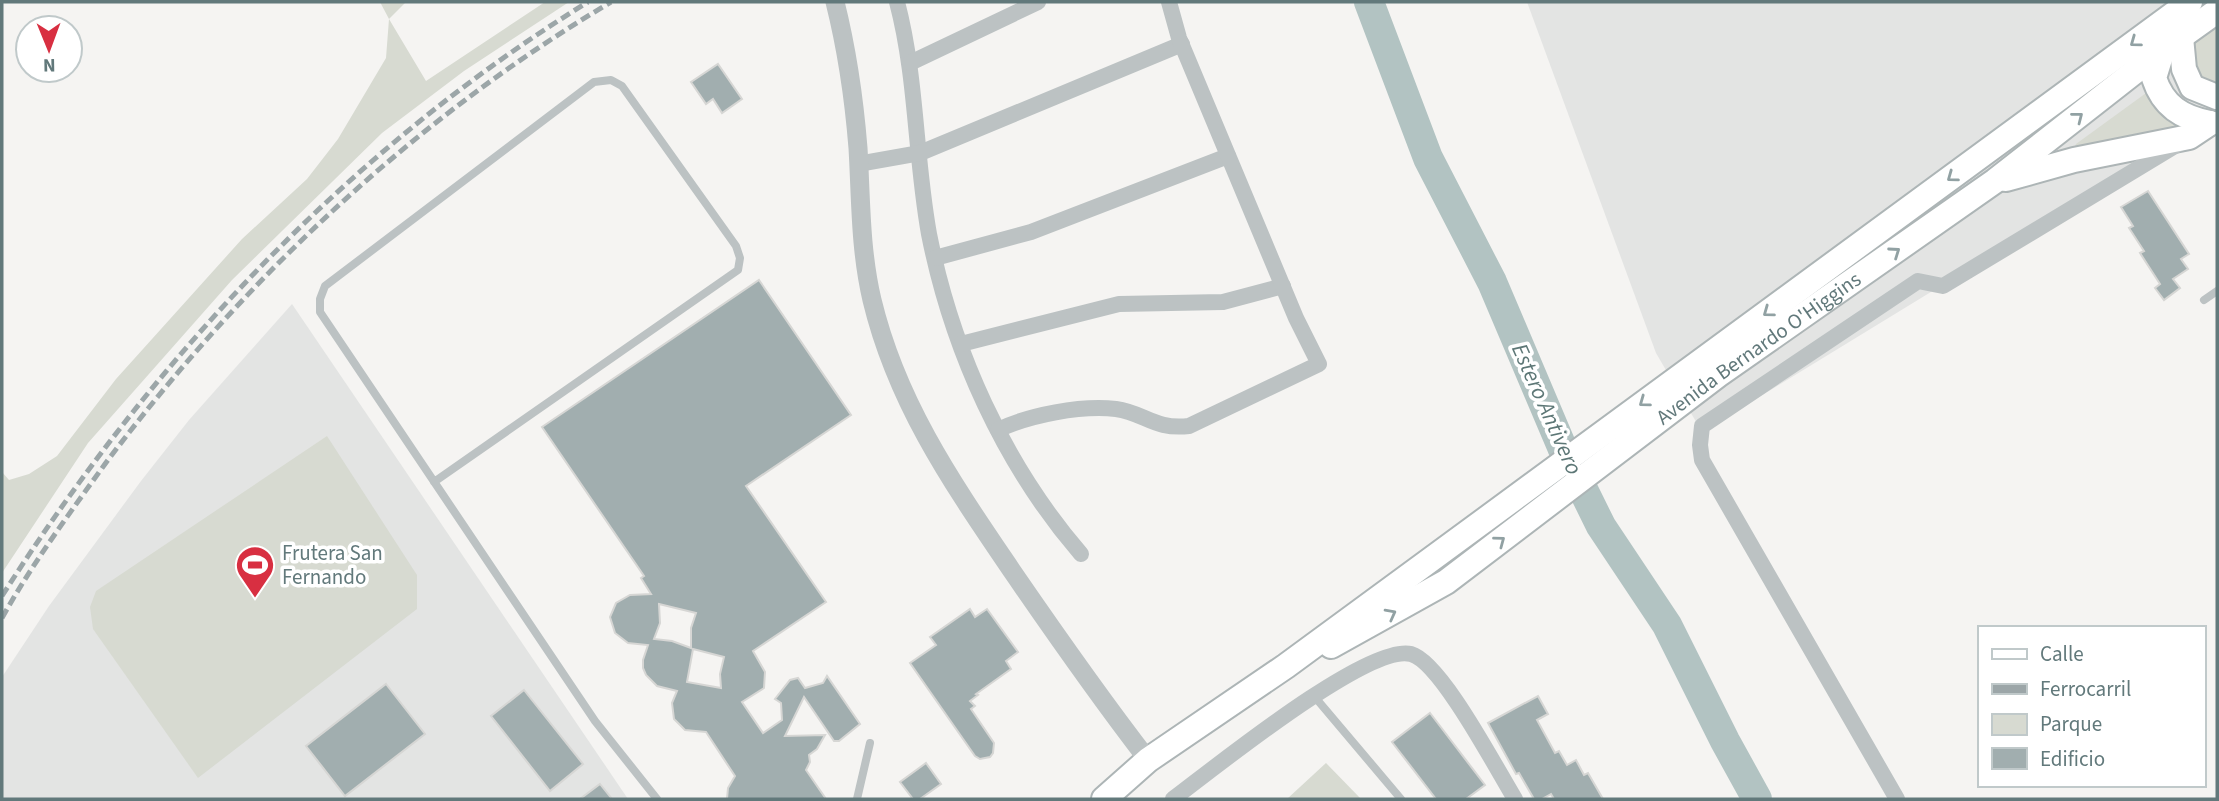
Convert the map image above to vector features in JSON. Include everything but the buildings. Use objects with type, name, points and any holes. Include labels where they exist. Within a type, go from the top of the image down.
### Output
[{"type":"main road","points":[[2188,3],[2154,78],[2173,110],[2214,121]]},
{"type":"main road","name":"Avenida Bernardo O'Higgins","points":[[1286,666],[1340,642],[1446,582],[1709,368],[2188,3]]},
{"type":"main road","name":"Avenida Bernardo O'Higgins","points":[[1106,799],[1148,760],[1286,666],[1426,561],[1709,368],[1995,181],[2217,11]]},
{"type":"main road","points":[[2171,44],[2192,87],[2217,97]]},
{"type":"main road","points":[[1995,181],[2070,161],[2189,137],[2214,121]]},
{"type":"street","points":[[835,2],[852,91],[862,240],[872,300],[892,363],[918,423],[949,479],[1088,680],[1148,760]]},
{"type":"street","points":[[897,2],[910,63],[929,233],[948,309],[971,371],[998,430],[1040,503],[1081,554]]},
{"type":"street","points":[[910,63],[1038,2]]},
{"type":"street","points":[[998,430],[1015,422],[1051,414],[1117,409],[1157,425],[1173,428],[1189,426],[1319,364],[1228,156],[1182,44],[1169,2]]},
{"type":"street","points":[[858,164],[920,153],[1182,44]]},
{"type":"street","points":[[1897,799],[1702,460],[1702,426],[1918,281],[1943,286],[2149,164],[2189,137]]},
{"type":"street","points":[[935,258],[1031,232],[1228,156]]},
{"type":"street","points":[[961,344],[1119,304],[1223,302],[1283,286]]},
{"type":"street","points":[[1173,799],[1314,696],[1366,665],[1394,653],[1412,654],[1427,663],[1458,704],[1515,799]]},
{"type":"lane","points":[[434,482],[738,270],[740,258],[736,246],[622,86],[611,80],[594,82],[325,286],[320,299],[320,312],[434,482],[595,721],[657,799]]},
{"type":"lane","points":[[2204,300],[2217,292]]},
{"type":"lane","points":[[1314,696],[1401,799]]},
{"type":"lane","points":[[857,799],[870,743]]},
{"type":"shaded area","points":[[1527,2],[2217,2],[2217,117],[1702,432],[1656,353]]},
{"type":"shaded area","points":[[292,304],[628,799],[2,799],[2,677],[49,606],[141,481],[189,420]]},
{"type":"green space","points":[[380,2],[406,2],[389,19]]},
{"type":"green space","points":[[545,2],[569,2],[464,71],[382,133],[232,280],[88,443],[2,573],[2,472],[9,480],[29,474],[57,456],[116,379],[242,239],[307,179],[338,139],[386,58],[389,19],[426,81]]},
{"type":"green space","points":[[2217,21],[2217,90],[2201,86],[2190,53],[2201,33]]},
{"type":"green space","points":[[2153,88],[2185,127],[2074,148],[2076,144]]},
{"type":"green space","name":"Frutera San Fernando","points":[[327,436],[417,575],[417,609],[198,778],[93,629],[90,607],[96,591]]},
{"type":"green space","points":[[1326,763],[1361,799],[1287,799]]},
{"type":"waterway","name":"Estero Antivero","points":[[1369,2],[1428,158],[1492,282],[1562,447],[1601,526],[1667,625],[1757,799]]},
{"type":"railway","points":[[2,596],[60,509],[123,424],[190,343],[262,266],[337,192],[417,124],[500,60],[588,2]]},
{"type":"railway","points":[[2,618],[64,520],[105,464],[158,396],[273,268],[400,151],[538,48],[611,2]]},
{"type":"place","name":"Frutera San Fernando","points":[[255,599]]}]
